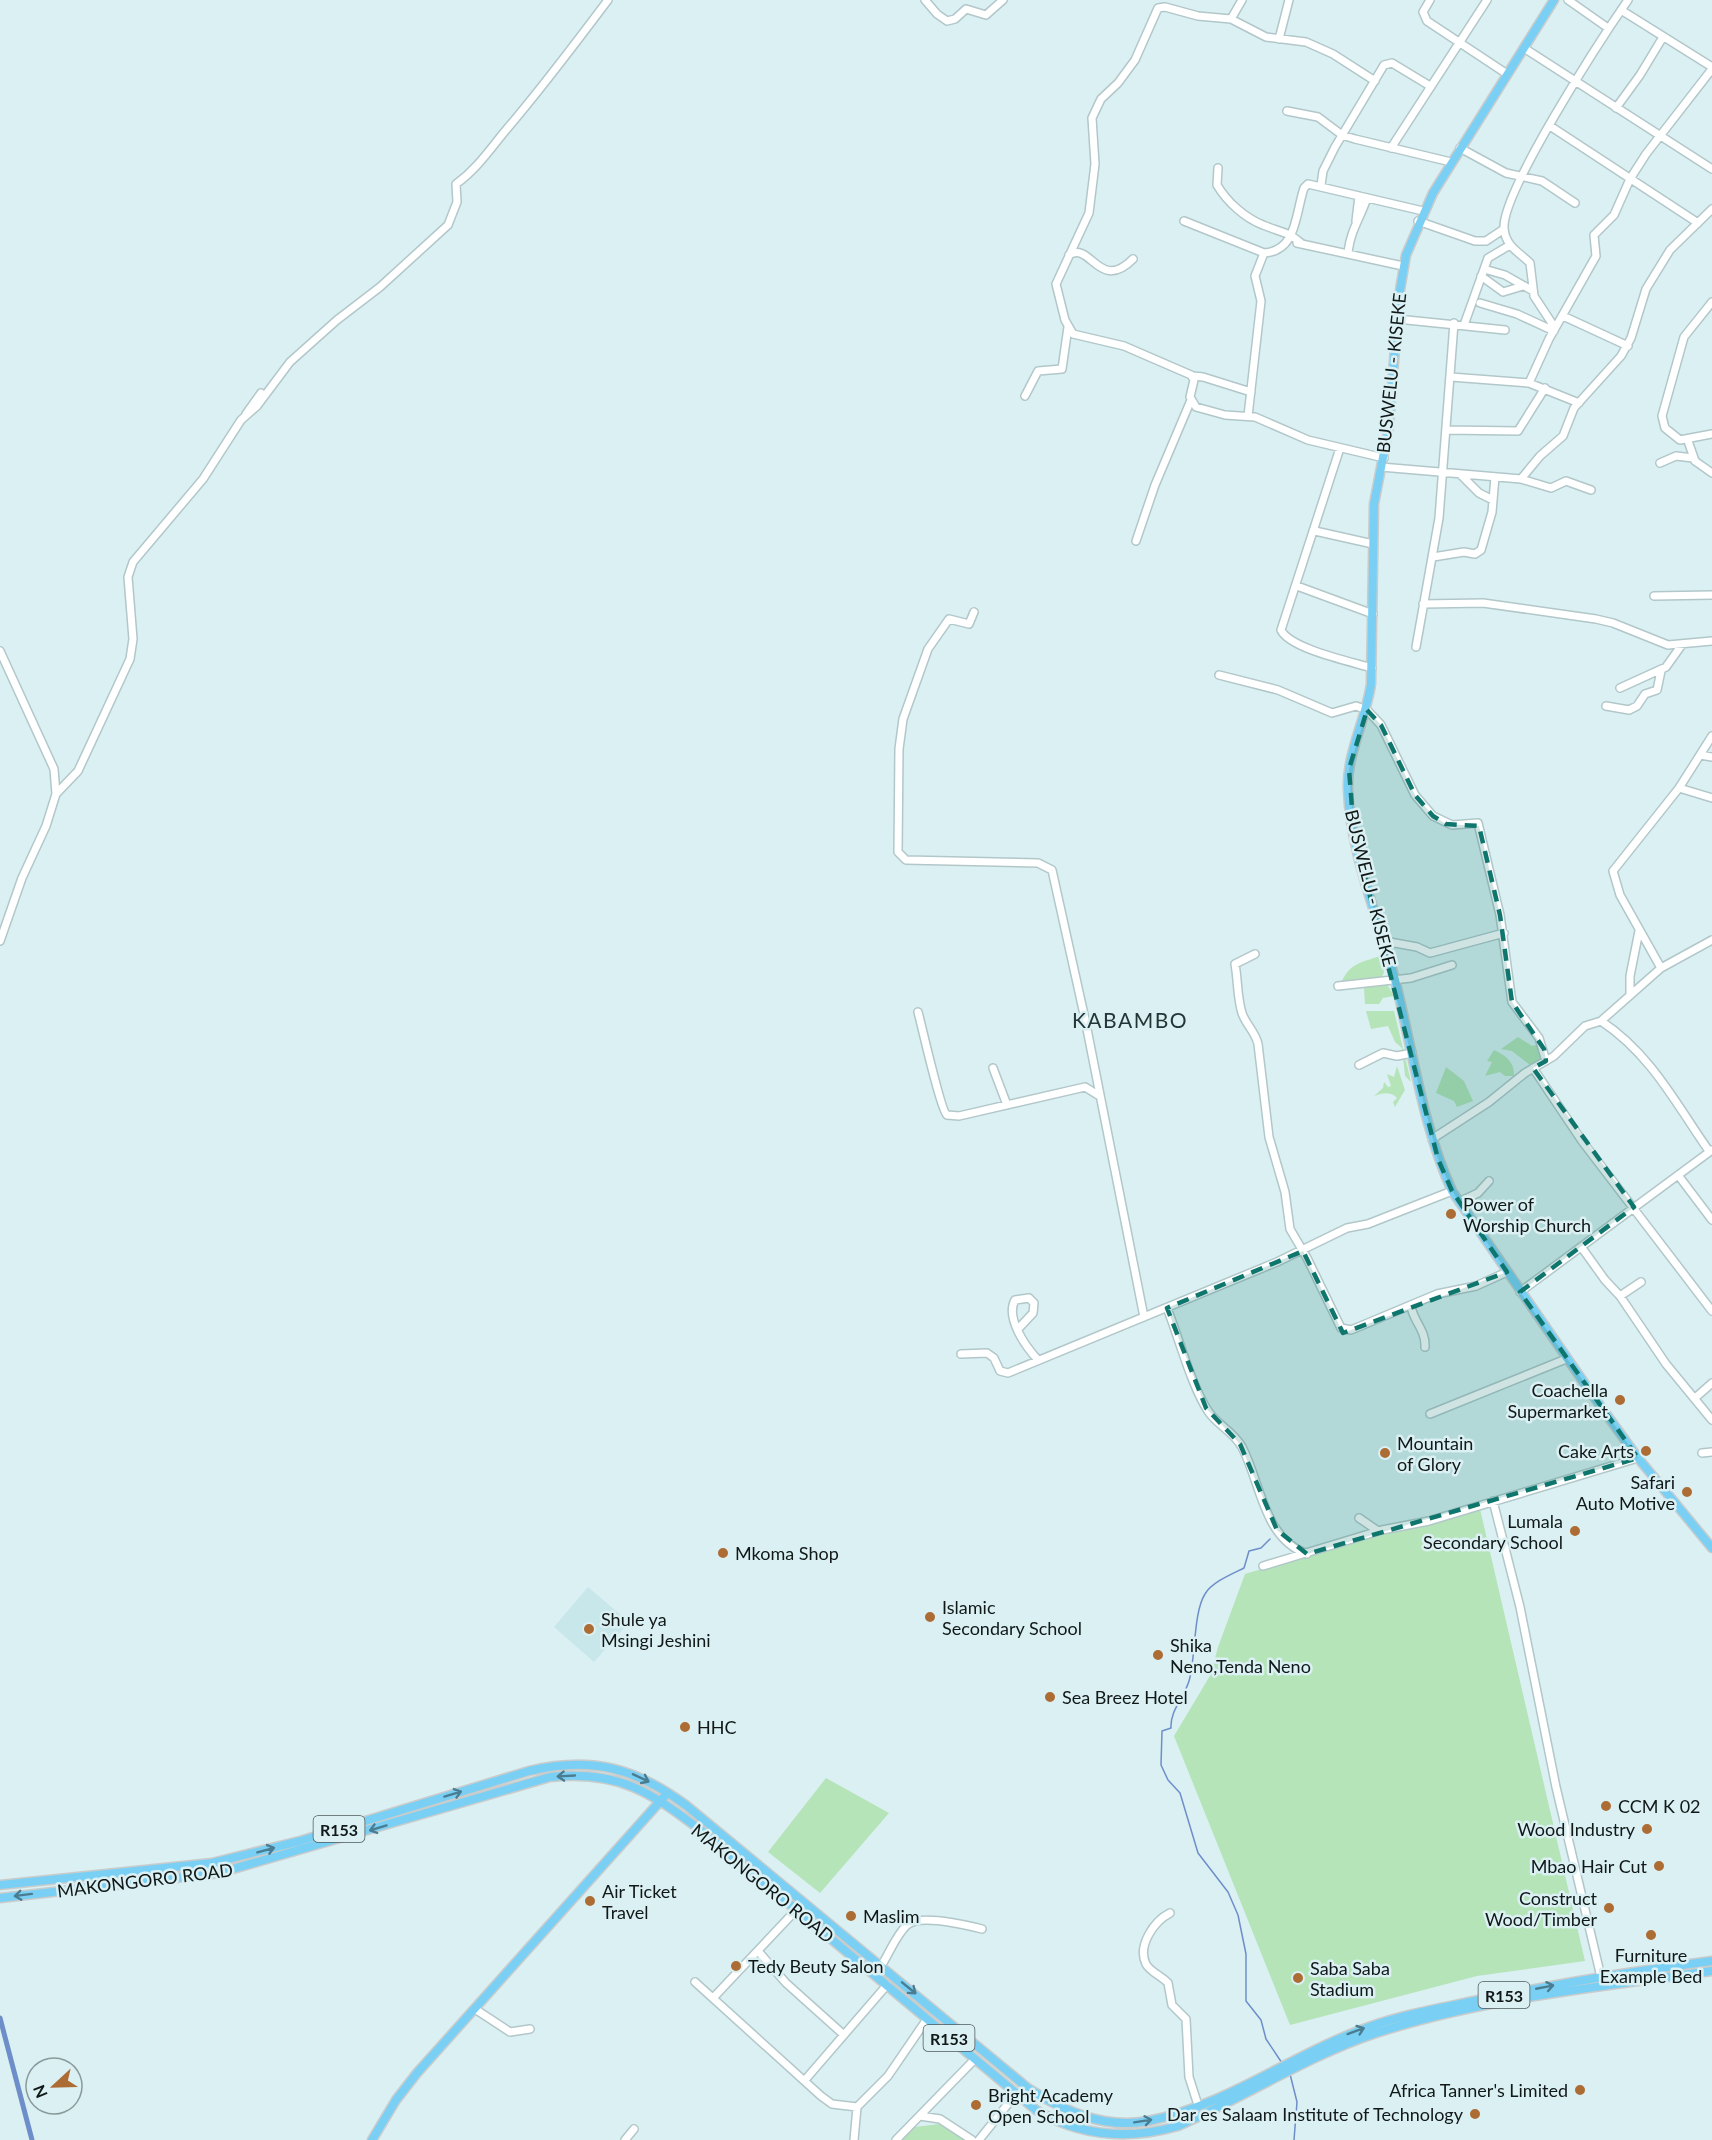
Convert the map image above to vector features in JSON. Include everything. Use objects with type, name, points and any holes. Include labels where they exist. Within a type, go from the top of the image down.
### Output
[{"type":"main road","name":"BUSWELU - KISEKE","points":[[1554,0],[1451,162],[1423,211],[1403,266],[1384,458],[1374,504],[1372,668],[1367,710],[1349,769],[1348,795],[1356,842],[1395,980],[1432,1139],[1452,1191],[1566,1359],[1638,1458],[1712,1548]]},
{"type":"main road","name":"MAKONGORO ROAD","points":[[0,1885],[182,1867],[224,1860],[548,1767],[581,1764],[615,1768],[630,1772],[668,1792],[1029,2089],[1077,2115],[1123,2124],[1149,2121],[1198,2106],[1277,2072],[1346,2035],[1396,2018],[1601,1977],[1712,1961]]},
{"type":"main road","name":"MAKONGORO ROAD","points":[[0,1898],[219,1873],[550,1777],[580,1775],[607,1778],[638,1788],[661,1800],[797,1910],[1016,2094],[1036,2110],[1069,2127],[1123,2138],[1178,2126],[1277,2072]]},
{"type":"main road","points":[[372,2140],[410,2082],[668,1792]]},
{"type":"main road","name":"MAKONGORO ROAD","points":[[1304,2059],[1376,2033],[1451,2014],[1562,1993],[1712,1971]]},
{"type":"street","points":[[56,794],[78,771],[130,659],[133,639],[128,577],[133,562],[203,479],[245,416],[257,406],[275,379],[337,320],[380,287],[448,225],[458,202],[456,184],[474,170],[530,104],[583,37],[608,0]]},
{"type":"street","points":[[925,0],[936,14],[947,21],[955,19],[966,9],[986,15],[1003,0]]},
{"type":"street","points":[[1231,19],[1242,0]]},
{"type":"street","points":[[1279,39],[1289,0]]},
{"type":"street","points":[[1430,0],[1423,12],[1424,17],[1458,43],[1507,74]]},
{"type":"street","points":[[1391,148],[1487,0]]},
{"type":"street","points":[[1568,0],[1608,28]]},
{"type":"street","points":[[1418,221],[1475,241],[1486,241],[1504,229],[1521,178],[1608,28],[1628,0]]},
{"type":"street","points":[[1025,396],[1038,371],[1062,369],[1068,327],[1056,284],[1086,222],[1091,203],[1095,164],[1092,118],[1101,99],[1123,78],[1135,60],[1156,10],[1165,7],[1198,16],[1231,19],[1266,37],[1294,40],[1319,47],[1375,81]]},
{"type":"street","points":[[1529,383],[1554,329],[1596,256],[1594,235],[1614,215],[1630,178],[1712,68],[1621,10]]},
{"type":"street","points":[[1616,108],[1663,37]]},
{"type":"street","points":[[1524,48],[1712,170]]},
{"type":"street","points":[[1321,185],[1323,171],[1384,64],[1392,63],[1430,86]]},
{"type":"street","points":[[1287,111],[1318,117],[1342,135],[1451,162]]},
{"type":"street","points":[[1550,126],[1698,223]]},
{"type":"street","points":[[1460,148],[1506,173],[1542,181],[1575,203]]},
{"type":"street","points":[[1218,168],[1217,185],[1242,213],[1261,224],[1301,243],[1403,266]]},
{"type":"street","points":[[1184,221],[1264,253],[1276,252],[1289,238],[1304,188],[1308,184],[1321,185],[1423,211]]},
{"type":"street","points":[[1348,252],[1363,197]]},
{"type":"street","points":[[1521,479],[1540,456],[1563,436],[1571,413],[1628,346],[1646,289],[1670,250],[1712,209]]},
{"type":"street","points":[[1504,229],[1510,245],[1530,263],[1533,291],[1537,302],[1554,329]]},
{"type":"street","points":[[1464,325],[1491,255],[1510,245]]},
{"type":"street","points":[[1069,255],[1074,252],[1081,253],[1098,267],[1110,272],[1121,269],[1133,259]]},
{"type":"street","points":[[1248,416],[1261,301],[1256,276],[1264,253]]},
{"type":"street","points":[[1483,273],[1503,292],[1523,286]]},
{"type":"street","points":[[1483,273],[1505,275],[1533,291]]},
{"type":"street","points":[[1712,302],[1684,337],[1663,405],[1665,428],[1672,437],[1688,441],[1712,434]]},
{"type":"street","points":[[1480,303],[1517,314],[1554,329]]},
{"type":"street","points":[[1563,316],[1628,346]]},
{"type":"street","points":[[1397,319],[1505,330]]},
{"type":"street","points":[[1416,647],[1434,557],[1443,473],[1454,323]]},
{"type":"street","points":[[1068,327],[1079,336],[1124,346],[1193,376],[1251,392]]},
{"type":"street","points":[[1136,541],[1155,485],[1191,400],[1193,376]]},
{"type":"street","points":[[1451,377],[1529,383],[1579,403]]},
{"type":"street","points":[[1446,430],[1518,431],[1545,388]]},
{"type":"street","points":[[1191,400],[1196,407],[1225,415],[1248,416],[1308,440],[1384,458]]},
{"type":"street","points":[[1688,441],[1693,458]]},
{"type":"street","points":[[1340,448],[1315,531],[1281,630],[1286,638],[1320,652],[1372,668]]},
{"type":"street","points":[[1660,463],[1676,456],[1693,458],[1712,473]]},
{"type":"street","points":[[1381,467],[1521,479],[1551,488],[1569,481],[1591,490]]},
{"type":"street","points":[[1460,474],[1479,493],[1493,500]]},
{"type":"street","points":[[1434,557],[1459,552],[1479,553],[1489,525],[1496,477]]},
{"type":"street","points":[[1315,531],[1373,544]]},
{"type":"street","points":[[1297,586],[1373,614]]},
{"type":"street","points":[[1654,596],[1712,596]]},
{"type":"street","points":[[1423,604],[1483,603],[1596,619],[1613,623],[1657,643],[1681,646],[1712,641]]},
{"type":"street","points":[[974,612],[969,624],[949,619],[936,634],[922,663],[920,678],[906,710],[899,749],[898,852],[906,860],[1038,863],[1052,870],[1085,1019],[1098,1095],[1144,1317]]},
{"type":"street","points":[[1620,688],[1661,671],[1672,661],[1681,646]]},
{"type":"street","points":[[0,651],[54,769],[56,794],[46,826],[22,878],[0,941]]},
{"type":"street","points":[[1606,706],[1624,710],[1634,708],[1645,694],[1657,690],[1661,671]]},
{"type":"street","points":[[1219,675],[1278,690],[1332,713],[1356,706],[1367,710],[1381,725],[1410,786],[1433,816],[1452,825],[1478,823],[1504,933],[1514,1007],[1536,1031],[1546,1061]]},
{"type":"street","points":[[1661,968],[1620,895],[1613,871],[1679,788],[1712,736]]},
{"type":"street","points":[[1700,755],[1712,757]]},
{"type":"street","points":[[1679,788],[1712,798]]},
{"type":"street","points":[[1630,993],[1630,976],[1639,930]]},
{"type":"street","points":[[1384,941],[1416,947],[1430,953],[1504,933]]},
{"type":"street","points":[[1432,1139],[1461,1122],[1533,1068],[1546,1061],[1567,1045],[1585,1026],[1601,1021],[1661,968],[1710,941],[1712,950]]},
{"type":"street","points":[[1255,954],[1236,962],[1238,998],[1243,1016],[1257,1038],[1269,1137],[1285,1192],[1290,1229],[1344,1330],[1445,1291],[1484,1283],[1507,1272]]},
{"type":"street","points":[[1338,986],[1395,980],[1452,965]]},
{"type":"street","points":[[918,1012],[944,1113],[959,1116],[1085,1087],[1098,1095]]},
{"type":"street","points":[[1520,1292],[1711,1150],[1680,1110],[1661,1077],[1622,1036],[1601,1021]]},
{"type":"street","points":[[1359,1065],[1383,1053],[1397,1056],[1412,1053]]},
{"type":"street","points":[[993,1068],[1007,1105]]},
{"type":"street","points":[[1533,1068],[1582,1141],[1712,1311]]},
{"type":"street","points":[[1678,1175],[1712,1220]]},
{"type":"street","points":[[1459,1202],[1478,1193],[1490,1181]]},
{"type":"street","points":[[961,1354],[987,1353],[1004,1373],[1303,1251],[1347,1228],[1374,1222],[1452,1191]]},
{"type":"street","points":[[1582,1248],[1604,1279],[1620,1296],[1666,1364],[1712,1420]]},
{"type":"street","points":[[1620,1296],[1641,1282]]},
{"type":"street","points":[[1018,1329],[1033,1313],[1034,1303],[1029,1298],[1018,1298],[1012,1304],[1018,1329],[1038,1360]]},
{"type":"street","points":[[1411,1306],[1413,1315],[1424,1333],[1425,1347]]},
{"type":"street","points":[[1167,1308],[1206,1408],[1240,1444],[1258,1491],[1277,1530],[1293,1547],[1307,1554]]},
{"type":"street","points":[[1430,1414],[1566,1359]]},
{"type":"street","points":[[1695,1398],[1712,1383]]},
{"type":"street","points":[[1702,1453],[1712,1452]]},
{"type":"street","points":[[1263,1566],[1378,1531],[1428,1521],[1638,1458]]},
{"type":"street","points":[[1493,1501],[1520,1607],[1556,1787],[1601,1977]]},
{"type":"street","points":[[1359,1518],[1378,1531]]},
{"type":"street","points":[[714,1997],[797,1910]]},
{"type":"street","points":[[1170,1913],[1154,1924],[1145,1948],[1145,1959],[1148,1968],[1168,1983],[1172,2005],[1186,2019],[1189,2077],[1198,2106]]},
{"type":"street","points":[[881,1966],[906,1927],[915,1921],[942,1922],[982,1929]]},
{"type":"street","points":[[758,1951],[786,1983],[844,2035]]},
{"type":"street","points":[[696,1982],[831,2104],[857,2107]]},
{"type":"street","points":[[805,2080],[887,1985]]},
{"type":"street","points":[[475,2008],[510,2031],[530,2029]]},
{"type":"street","points":[[854,2140],[857,2107],[888,2076],[927,2019]]},
{"type":"street","points":[[896,2140],[975,2059]]},
{"type":"street","points":[[979,2140],[1016,2094]]},
{"type":"street","points":[[920,2116],[940,2119],[972,2140]]},
{"type":"street","points":[[1123,2124],[1123,2138]]},
{"type":"street","points":[[625,2140],[634,2129]]},
{"type":"highlighted area","points":[[1367,710],[1381,725],[1415,795],[1433,816],[1446,824],[1479,826],[1500,915],[1512,1002],[1544,1049],[1546,1061],[1533,1068],[1634,1207],[1520,1292],[1638,1458],[1307,1554],[1277,1530],[1240,1444],[1206,1408],[1167,1308],[1303,1251],[1343,1333],[1507,1272],[1452,1191],[1438,1159],[1354,834],[1349,769]]},
{"type":"shaded area","points":[[588,1587],[629,1622],[594,1662],[554,1627]]},
{"type":"green space","points":[[1380,956],[1384,972],[1381,980],[1356,989],[1341,983],[1352,968],[1361,962]]},
{"type":"green space","points":[[1387,976],[1387,984],[1394,996],[1383,998],[1379,1004],[1365,1004],[1364,988],[1383,983]]},
{"type":"green space","points":[[1366,1011],[1394,1011],[1411,1082],[1405,1076],[1402,1048],[1395,1042],[1388,1026],[1371,1029]]},
{"type":"green space","points":[[1518,1037],[1532,1046],[1539,1044],[1544,1058],[1530,1065],[1512,1051],[1501,1049]]},
{"type":"green space","points":[[1494,1050],[1508,1060],[1513,1067],[1514,1076],[1505,1076],[1500,1072],[1485,1076],[1492,1062],[1487,1061]]},
{"type":"green space","points":[[1397,1066],[1405,1090],[1395,1107],[1393,1102],[1397,1098],[1392,1094],[1383,1093],[1374,1096],[1383,1088],[1384,1082],[1388,1087],[1391,1086],[1387,1074],[1394,1077]]},
{"type":"green space","points":[[1446,1067],[1464,1081],[1473,1101],[1457,1107],[1454,1101],[1436,1093]]},
{"type":"green space","points":[[1480,1509],[1585,1961],[1477,1976],[1290,2025],[1174,1736],[1211,1674],[1218,1647],[1245,1574],[1381,1533]]},
{"type":"green space","points":[[826,1778],[889,1813],[820,1893],[768,1852]]},
{"type":"green space","points":[[939,2124],[966,2140],[902,2140],[915,2127]]},
{"type":"waterway","points":[[1270,1539],[1261,1548],[1249,1551],[1244,1568],[1217,1582],[1208,1590],[1201,1602],[1189,1681],[1173,1715],[1171,1728],[1162,1731],[1161,1765],[1168,1780],[1180,1793],[1198,1853],[1228,1892],[1238,1915],[1246,1954],[1246,2001],[1261,2020],[1266,2039],[1282,2063]]},
{"type":"waterway","points":[[0,2018],[32,2140]]},
{"type":"waterway","points":[[1290,2074],[1297,2102],[1294,2140]]},
{"type":"place","name":"Power of Worship Church","points":[[1451,1214]]},
{"type":"place","name":"Coachella Supermarket","points":[[1620,1400]]},
{"type":"place","name":"Cake Arts","points":[[1646,1451]]},
{"type":"place","name":"Mountain of Glory","points":[[1385,1453]]},
{"type":"place","name":"Safari Auto Motive","points":[[1687,1492]]},
{"type":"place","name":"Lumala Secondary School","points":[[1575,1531]]},
{"type":"place","name":"Mkoma Shop","points":[[723,1553]]},
{"type":"place","name":"Islamic Secondary School","points":[[930,1617]]},
{"type":"place","name":"Shule ya Msingi Jeshini","points":[[589,1629]]},
{"type":"place","name":"Shika Neno,Tenda Neno","points":[[1158,1655]]},
{"type":"place","name":"Sea Breez Hotel","points":[[1050,1697]]},
{"type":"place","name":"HHC","points":[[685,1727]]},
{"type":"place","name":"CCM K 02","points":[[1606,1806]]},
{"type":"place","name":"Wood Industry","points":[[1647,1829]]},
{"type":"place","name":"Mbao Hair Cut","points":[[1659,1866]]},
{"type":"place","name":"Air Ticket Travel","points":[[590,1901]]},
{"type":"place","name":"Construct Wood/Timber","points":[[1609,1908]]},
{"type":"place","name":"Maslim","points":[[851,1916]]},
{"type":"place","name":"Furniture Example Bed","points":[[1651,1935]]},
{"type":"place","name":"Tedy Beuty Salon","points":[[736,1966]]},
{"type":"place","name":"Saba Saba Stadium","points":[[1298,1978]]},
{"type":"place","name":"Africa Tanner's Limited","points":[[1580,2090]]},
{"type":"place","name":"Bright Academy Open School","points":[[976,2105]]},
{"type":"place","name":"Dar es Salaam Institute of Technology","points":[[1475,2114]]},
{"type":"district","name":"KABAMBO","points":[[1130,1019]]}]
